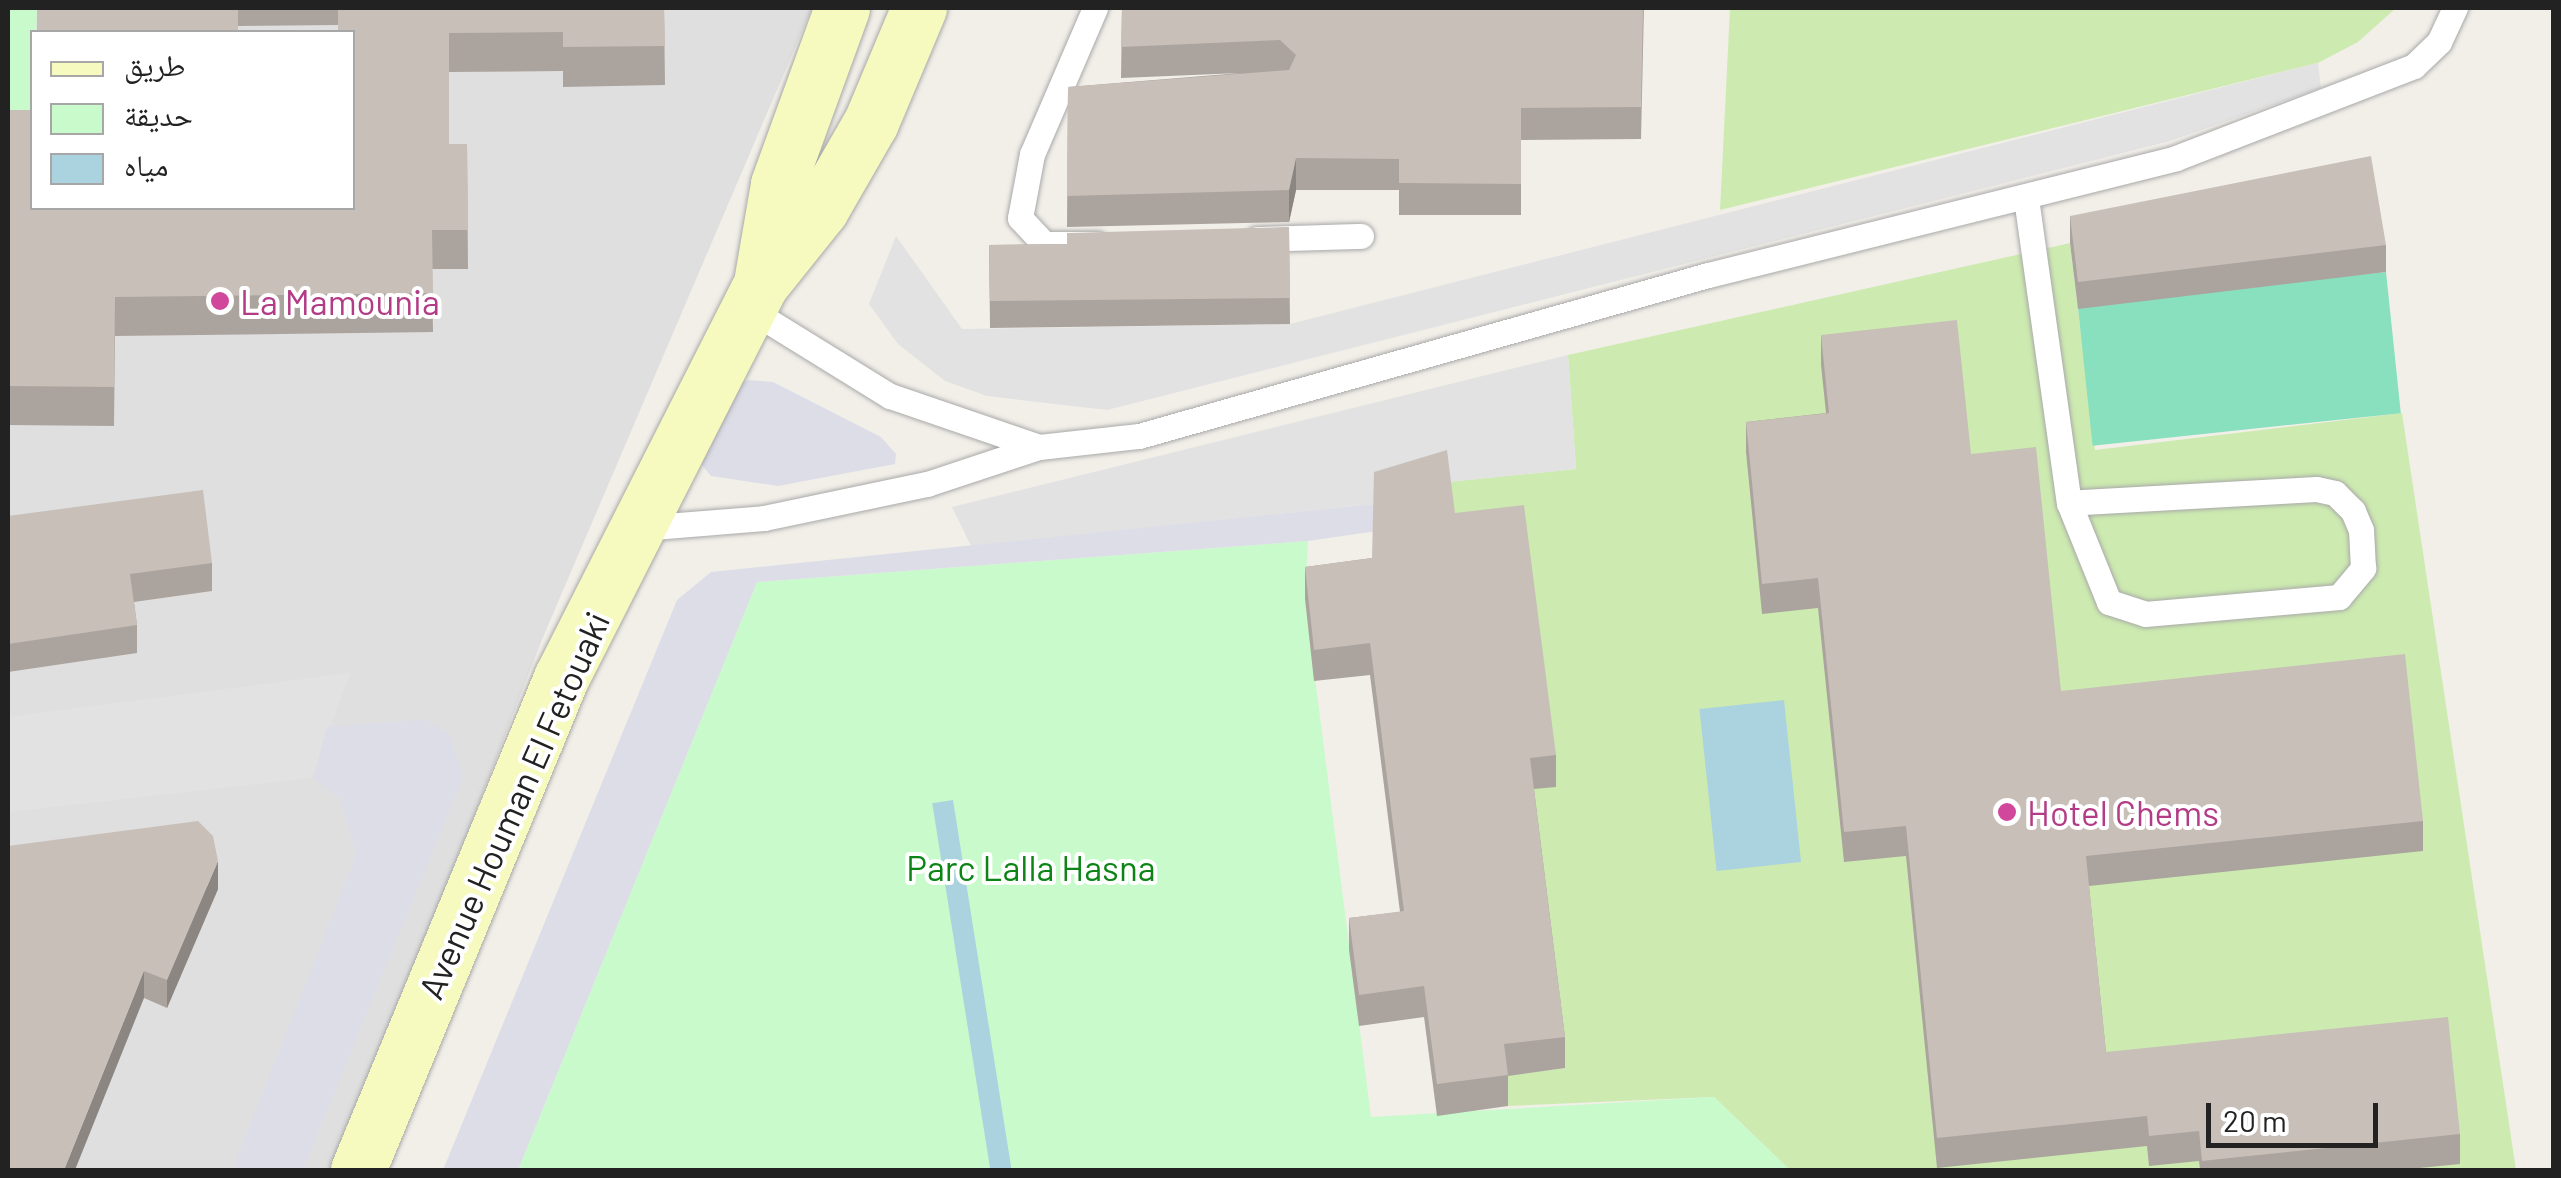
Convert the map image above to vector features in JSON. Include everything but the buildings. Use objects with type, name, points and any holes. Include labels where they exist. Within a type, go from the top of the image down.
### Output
[{"type":"street","name":"Avenue Houman El Fetouaki","points":[[755,296],[778,184],[842,8]]},
{"type":"street","name":"Avenue Houman El Fetouaki","points":[[358,1170],[560,678],[641,528],[755,296],[821,209],[870,122],[919,8]]},
{"type":"lane","points":[[1095,8],[1056,97],[1022,192],[1020,218],[1027,233],[1044,244],[1130,243]]},
{"type":"lane","points":[[641,528],[764,518],[928,484],[1039,447],[1139,436],[1708,274],[2176,158],[2351,96],[2414,66],[2439,42],[2456,8]]},
{"type":"lane","points":[[1056,97],[1094,96]]},
{"type":"lane","points":[[2026,198],[2070,503],[2108,602],[2124,613],[2340,597],[2363,568],[2362,530],[2353,512],[2336,494],[2316,489],[2070,503]]},
{"type":"lane","points":[[1227,240],[1362,236]]},
{"type":"lane","points":[[755,296],[890,396],[1039,447]]},
{"type":"shaded area","points":[[8,8],[812,8],[541,642],[338,1170],[8,1170]]},
{"type":"shaded area","points":[[2318,63],[2321,88],[2170,141],[1107,410],[987,396],[945,381],[898,344],[869,304],[896,236],[962,329],[1290,324]]},
{"type":"shaded area","points":[[1568,355],[1576,469],[1447,482],[1374,504],[971,546],[952,507]]},
{"type":"shaded area","points":[[748,380],[773,382],[881,437],[896,454],[895,464],[778,486],[711,476],[701,464],[706,442],[732,388]]},
{"type":"shaded area","points":[[1374,504],[1377,531],[1308,541],[757,582],[518,1170],[443,1170],[677,600],[711,572]]},
{"type":"shaded area","points":[[350,673],[312,778],[8,812],[8,717]]},
{"type":"shaded area","points":[[425,719],[450,735],[463,777],[303,1170],[232,1170],[356,855],[340,799],[313,778],[327,727]]},
{"type":"green space","points":[[8,8],[37,8],[36,30],[30,30],[30,149],[8,149]]},
{"type":"green space","points":[[1730,8],[2396,8],[2358,42],[2318,63],[1720,210]]},
{"type":"green space","points":[[2070,243],[2095,450],[2402,413],[2516,1170],[1790,1170],[1714,1097],[1508,1106],[1504,1076],[1565,1068],[1531,789],[1556,786],[1455,545],[1447,482],[1576,469],[1568,355]]},
{"type":"green space","points":[[2386,272],[2401,413],[2093,446],[2078,304]]},
{"type":"green space","name":"Parc Lalla Hasna","points":[[1308,541],[1305,599],[1371,1117],[1714,1097],[1790,1170],[518,1170],[757,582]]},
{"type":"water","points":[[1784,700],[1801,862],[1717,871],[1699,709]]},
{"type":"water","points":[[953,800],[1012,1170],[990,1170],[932,803]]},
{"type":"place","name":"La Mamounia","points":[[220,301]]},
{"type":"place","name":"Hotel Chems","points":[[2007,812]]}]
